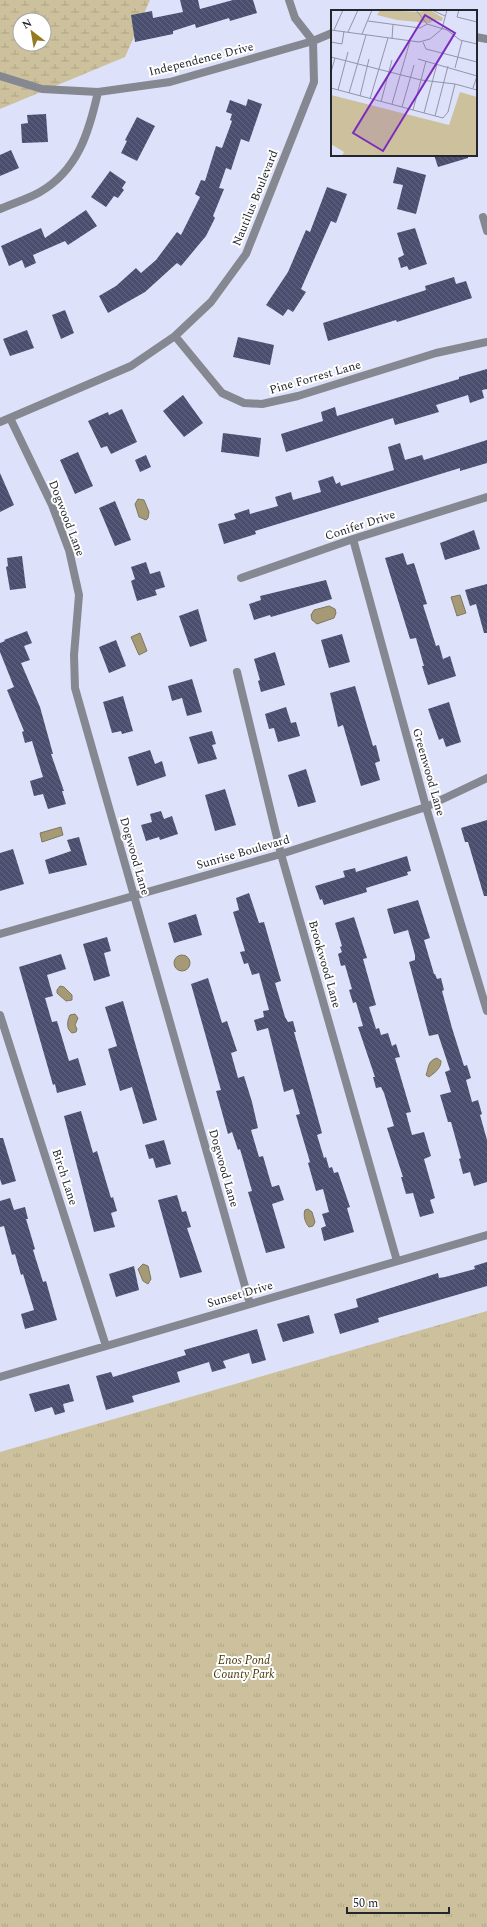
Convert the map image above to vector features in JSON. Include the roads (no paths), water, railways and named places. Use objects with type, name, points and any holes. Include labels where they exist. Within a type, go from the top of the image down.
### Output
[{"type":"street","points":[[289,0],[295,18],[313,41],[331,33]]},
{"type":"street","points":[[477,37],[487,39]]},
{"type":"street","name":"Independence Drive","points":[[0,76],[42,90],[98,92],[170,82],[313,41]]},
{"type":"street","name":"Nautilus Boulevard","points":[[0,422],[131,366],[175,336],[211,302],[246,254],[314,82],[313,41]]},
{"type":"street","points":[[0,209],[40,192],[64,174],[80,150],[91,125],[98,92]]},
{"type":"street","points":[[483,217],[487,231]]},
{"type":"street","name":"Pine Forrest Lane","points":[[175,336],[222,393],[244,403],[262,404],[298,396],[436,353],[487,342]]},
{"type":"street","name":"Dogwood Lane","points":[[10,418],[52,505],[69,550],[79,595],[74,655],[75,688],[250,1304]]},
{"type":"street","name":"Conifer Drive","points":[[241,578],[353,539],[487,497]]},
{"type":"street","name":"Greenwood Lane","points":[[353,539],[426,807],[487,1011]]},
{"type":"street","name":"Brookwood Lane","points":[[237,672],[281,854],[397,1261]]},
{"type":"street","name":"Sunrise Boulevard","points":[[0,934],[281,854],[426,807],[487,778]]},
{"type":"street","name":"Birch Lane","points":[[0,1015],[106,1346]]},
{"type":"street","name":"Sunset Drive","points":[[0,1377],[487,1235]]},
{"type":"park label","name":"Enos Pond County Park","points":[[244,1667]]}]
